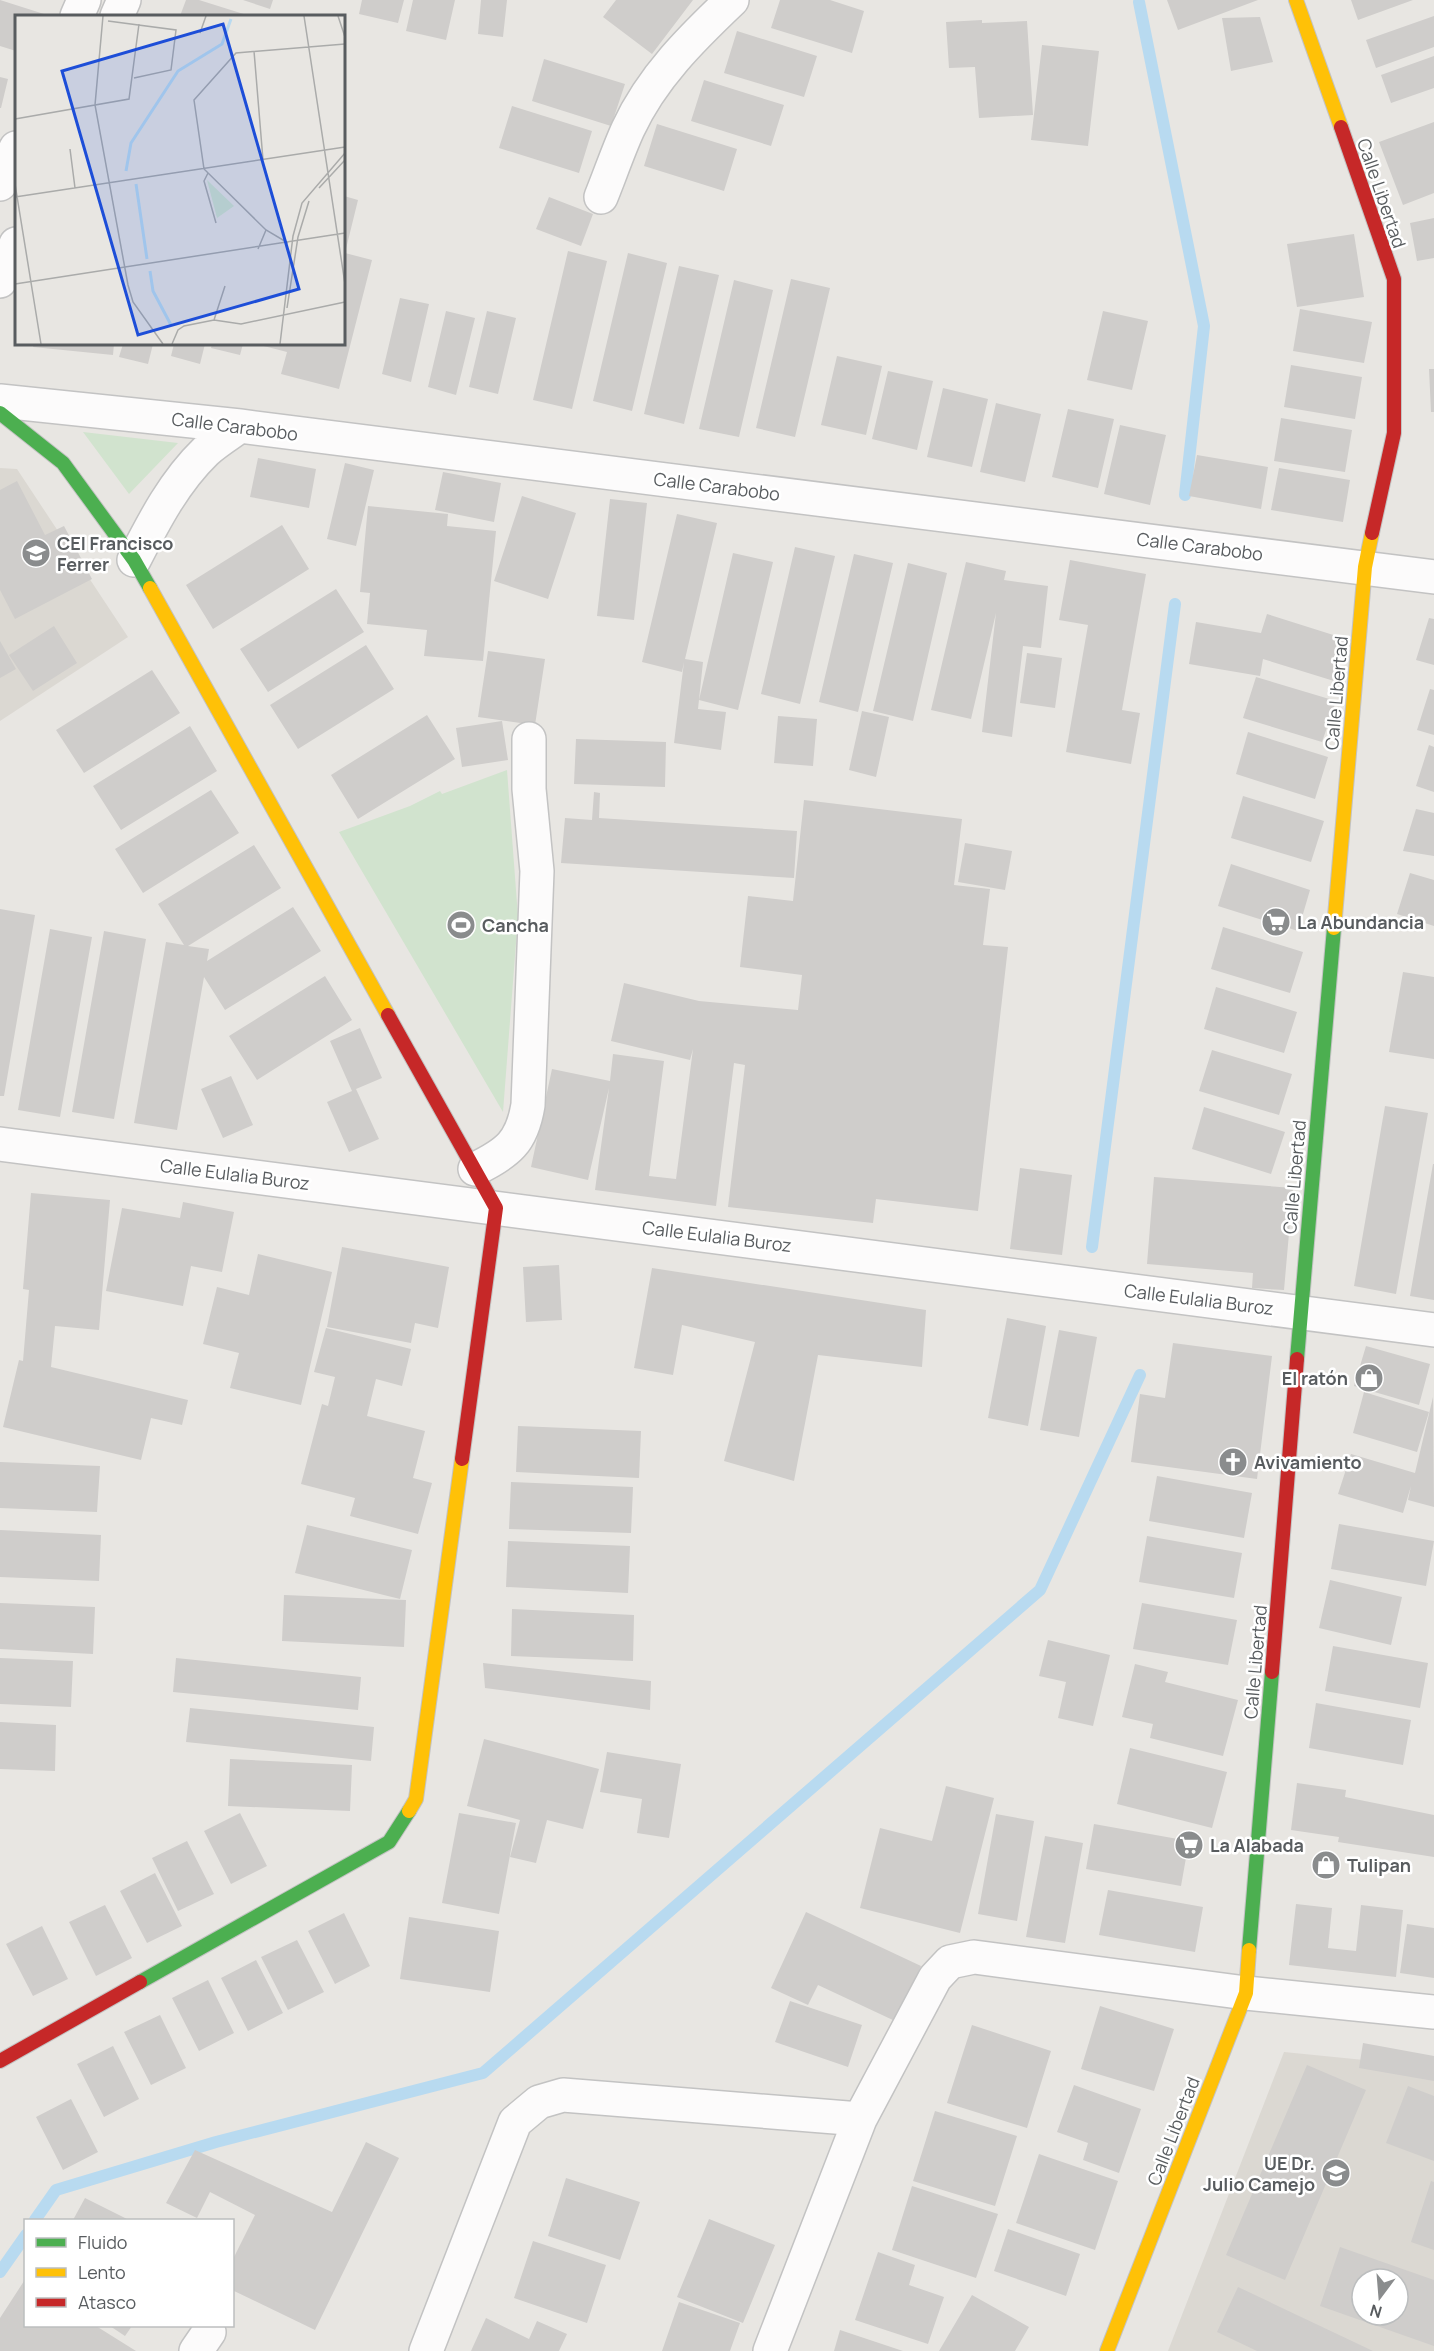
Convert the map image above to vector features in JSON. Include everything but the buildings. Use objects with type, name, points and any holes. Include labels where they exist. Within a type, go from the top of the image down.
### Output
[{"type":"street","points":[[77,15],[84,0]]},
{"type":"street","points":[[117,15],[124,0]]},
{"type":"street","points":[[601,197],[629,128],[656,81],[686,44],[732,0]]},
{"type":"street","name":"Calle Libertad","points":[[1107,2351],[1246,1993],[1301,1312],[1365,567],[1394,433],[1394,279],[1296,0]]},
{"type":"street","points":[[0,184],[15,150]]},
{"type":"street","points":[[0,281],[15,246]]},
{"type":"street","name":"Calle Carabobo","points":[[0,401],[240,426],[1434,577]]},
{"type":"street","points":[[0,413],[63,463],[134,560],[496,1208],[416,1799],[389,1842],[0,2061]]},
{"type":"street","points":[[134,560],[150,528],[180,481],[209,449],[240,426]]},
{"type":"street","points":[[475,1169],[500,1157],[511,1148],[525,1121],[528,1105],[537,871],[529,789],[529,739]]},
{"type":"street","name":"Calle Eulalia Buroz","points":[[0,1144],[1434,1330]]},
{"type":"street","points":[[770,2351],[860,2119],[935,1978],[950,1962],[974,1957],[1246,1993],[1434,2012]]},
{"type":"street","points":[[426,2351],[515,2122],[539,2102],[563,2095],[860,2119]]},
{"type":"shaded area","name":"CEI Francisco Ferrer","points":[[0,468],[17,469],[128,637],[0,721]]},
{"type":"shaded area","name":"UE Dr. Julio Camejo","points":[[1284,2052],[1434,2067],[1434,2351],[1168,2351]]},
{"type":"green space","points":[[83,432],[178,443],[129,494]]},
{"type":"green space","points":[[507,770],[518,917],[503,1112],[339,832],[410,806],[440,791],[442,794]]},
{"type":"waterway","points":[[1139,2],[1204,326],[1185,495]]},
{"type":"waterway","points":[[1092,1247],[1175,604]]},
{"type":"waterway","points":[[36,2219],[56,2190],[216,2142],[483,2073],[1040,1590],[1140,1375]]},
{"type":"waterway","points":[[0,2272],[24,2238]]},
{"type":"traffic: fast","points":[[0,413],[63,463],[134,560],[150,588]]},
{"type":"traffic: fast","points":[[1297,1359],[1334,928]]},
{"type":"traffic: fast","points":[[1249,1950],[1272,1672]]},
{"type":"traffic: fast","points":[[140,1982],[389,1842],[409,1811]]},
{"type":"traffic: slow","points":[[1296,0],[1341,127]]},
{"type":"traffic: slow","points":[[1334,928],[1365,567],[1372,533]]},
{"type":"traffic: slow","points":[[150,588],[388,1015]]},
{"type":"traffic: slow","points":[[409,1811],[416,1799],[462,1459]]},
{"type":"traffic: slow","points":[[1107,2351],[1246,1993],[1249,1950]]},
{"type":"traffic: jam","points":[[1341,127],[1394,279],[1394,433],[1372,533]]},
{"type":"traffic: jam","points":[[388,1015],[496,1208],[462,1459]]},
{"type":"traffic: jam","points":[[1272,1672],[1297,1359]]},
{"type":"traffic: jam","points":[[0,2061],[140,1982]]},
{"type":"place","name":"CEI Francisco Ferrer","points":[[36,553]]},
{"type":"place","name":"La Abundancia","points":[[1276,922]]},
{"type":"place","name":"Cancha","points":[[461,925]]},
{"type":"place","name":"El ratón","points":[[1369,1378]]},
{"type":"place","name":"Avivamiento","points":[[1233,1462]]},
{"type":"place","name":"La Alabada","points":[[1189,1845]]},
{"type":"place","name":"Tulipan","points":[[1326,1865]]},
{"type":"place","name":"UE Dr. Julio Camejo","points":[[1336,2173]]}]
